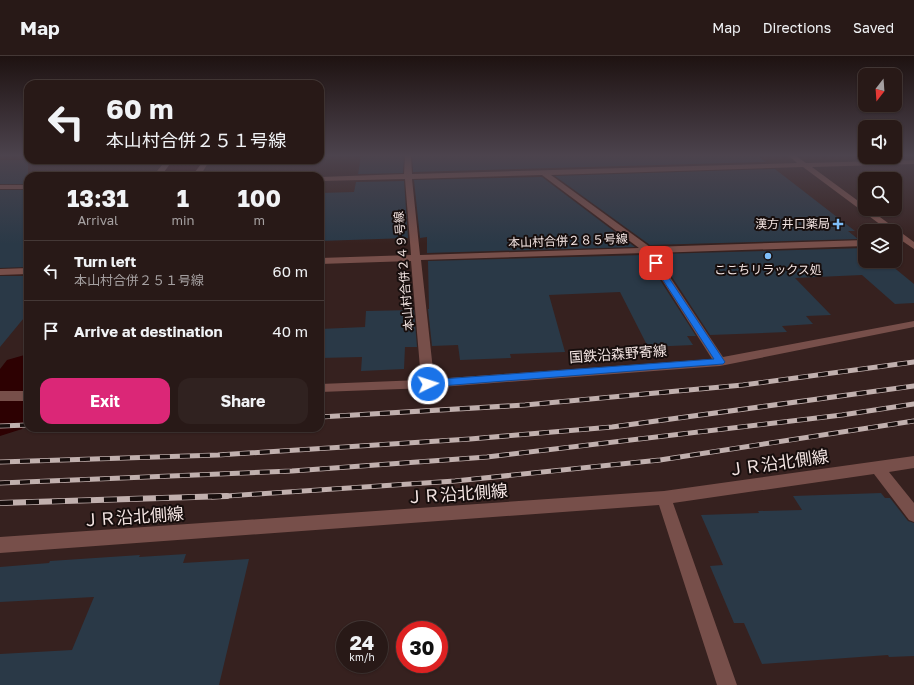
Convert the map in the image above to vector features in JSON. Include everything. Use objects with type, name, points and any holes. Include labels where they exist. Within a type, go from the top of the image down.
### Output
[{"type":"street","name":"本山村合併２４９号線","points":[[409,185],[428,384]]},
{"type":"street","points":[[561,185],[648,250],[720,362]]},
{"type":"street","points":[[831,185],[884,224]]},
{"type":"street","points":[[0,187],[24,186]]},
{"type":"street","points":[[902,236],[912,242]]},
{"type":"street","points":[[902,241],[912,242]]},
{"type":"street","name":"本山村合併２８５号線","points":[[324,261],[858,243]]},
{"type":"street","points":[[0,272],[24,271]]},
{"type":"street","name":"国鉄沿森野寄線","points":[[324,388],[428,384],[720,362],[914,324]]},
{"type":"street","points":[[0,396],[24,396]]},
{"type":"street","name":"ＪＲ沿北側線","points":[[0,545],[664,498],[914,462]]},
{"type":"street","points":[[878,468],[914,515]]},
{"type":"street","points":[[664,498],[727,685]]},
{"type":"building","points":[[355,185],[404,185],[408,238],[324,241],[324,193],[354,192]]},
{"type":"building","points":[[415,185],[553,185],[635,247],[427,253],[427,237],[420,238]]},
{"type":"building","points":[[568,185],[796,185],[855,231],[848,231],[858,239],[650,245]]},
{"type":"building","points":[[0,190],[24,190],[24,267],[0,268]]},
{"type":"building","points":[[858,248],[858,268],[895,268],[914,284],[914,303],[895,304],[862,275],[795,278],[831,315],[806,316],[813,324],[782,326],[787,332],[710,335],[657,254]]},
{"type":"building","points":[[644,255],[696,336],[687,336],[693,345],[648,347],[620,292],[549,295],[565,352],[510,354],[511,358],[460,360],[458,345],[432,346],[428,309],[428,261]]},
{"type":"building","points":[[0,276],[24,276],[24,318],[0,347]]},
{"type":"building","points":[[414,310],[417,347],[405,347],[404,369],[361,371],[362,357],[324,358],[324,329],[365,327],[366,311]]},
{"type":"building","points":[[881,493],[885,498],[890,498],[908,521],[914,523],[914,656],[889,657],[888,655],[762,664],[744,623],[734,623],[710,566],[723,565],[701,515],[802,510],[793,496]]},
{"type":"building","points":[[186,554],[183,563],[249,559],[219,685],[0,685],[0,654],[72,650],[94,597],[0,602],[0,567],[49,563],[50,561],[140,555],[139,557]]},
{"type":"waterway","points":[[0,412],[24,380]]},
{"type":"railway","points":[[324,417],[525,405],[743,385],[914,362]]},
{"type":"railway","points":[[0,462],[218,455],[470,439],[612,427],[914,386]]},
{"type":"railway","points":[[0,483],[292,471],[487,457],[842,415],[914,404]]},
{"type":"railway","points":[[212,497],[455,481],[660,460],[914,421]]},
{"type":"railway","points":[[0,426],[24,425]]},
{"type":"railway","points":[[0,503],[227,496]]},
{"type":"place","name":"漢方 井口薬局","points":[[838,224]]},
{"type":"place","name":"ここちリラックス処","points":[[768,256]]},
{"type":"route","points":[[428,384],[720,362],[656,263]]}]
